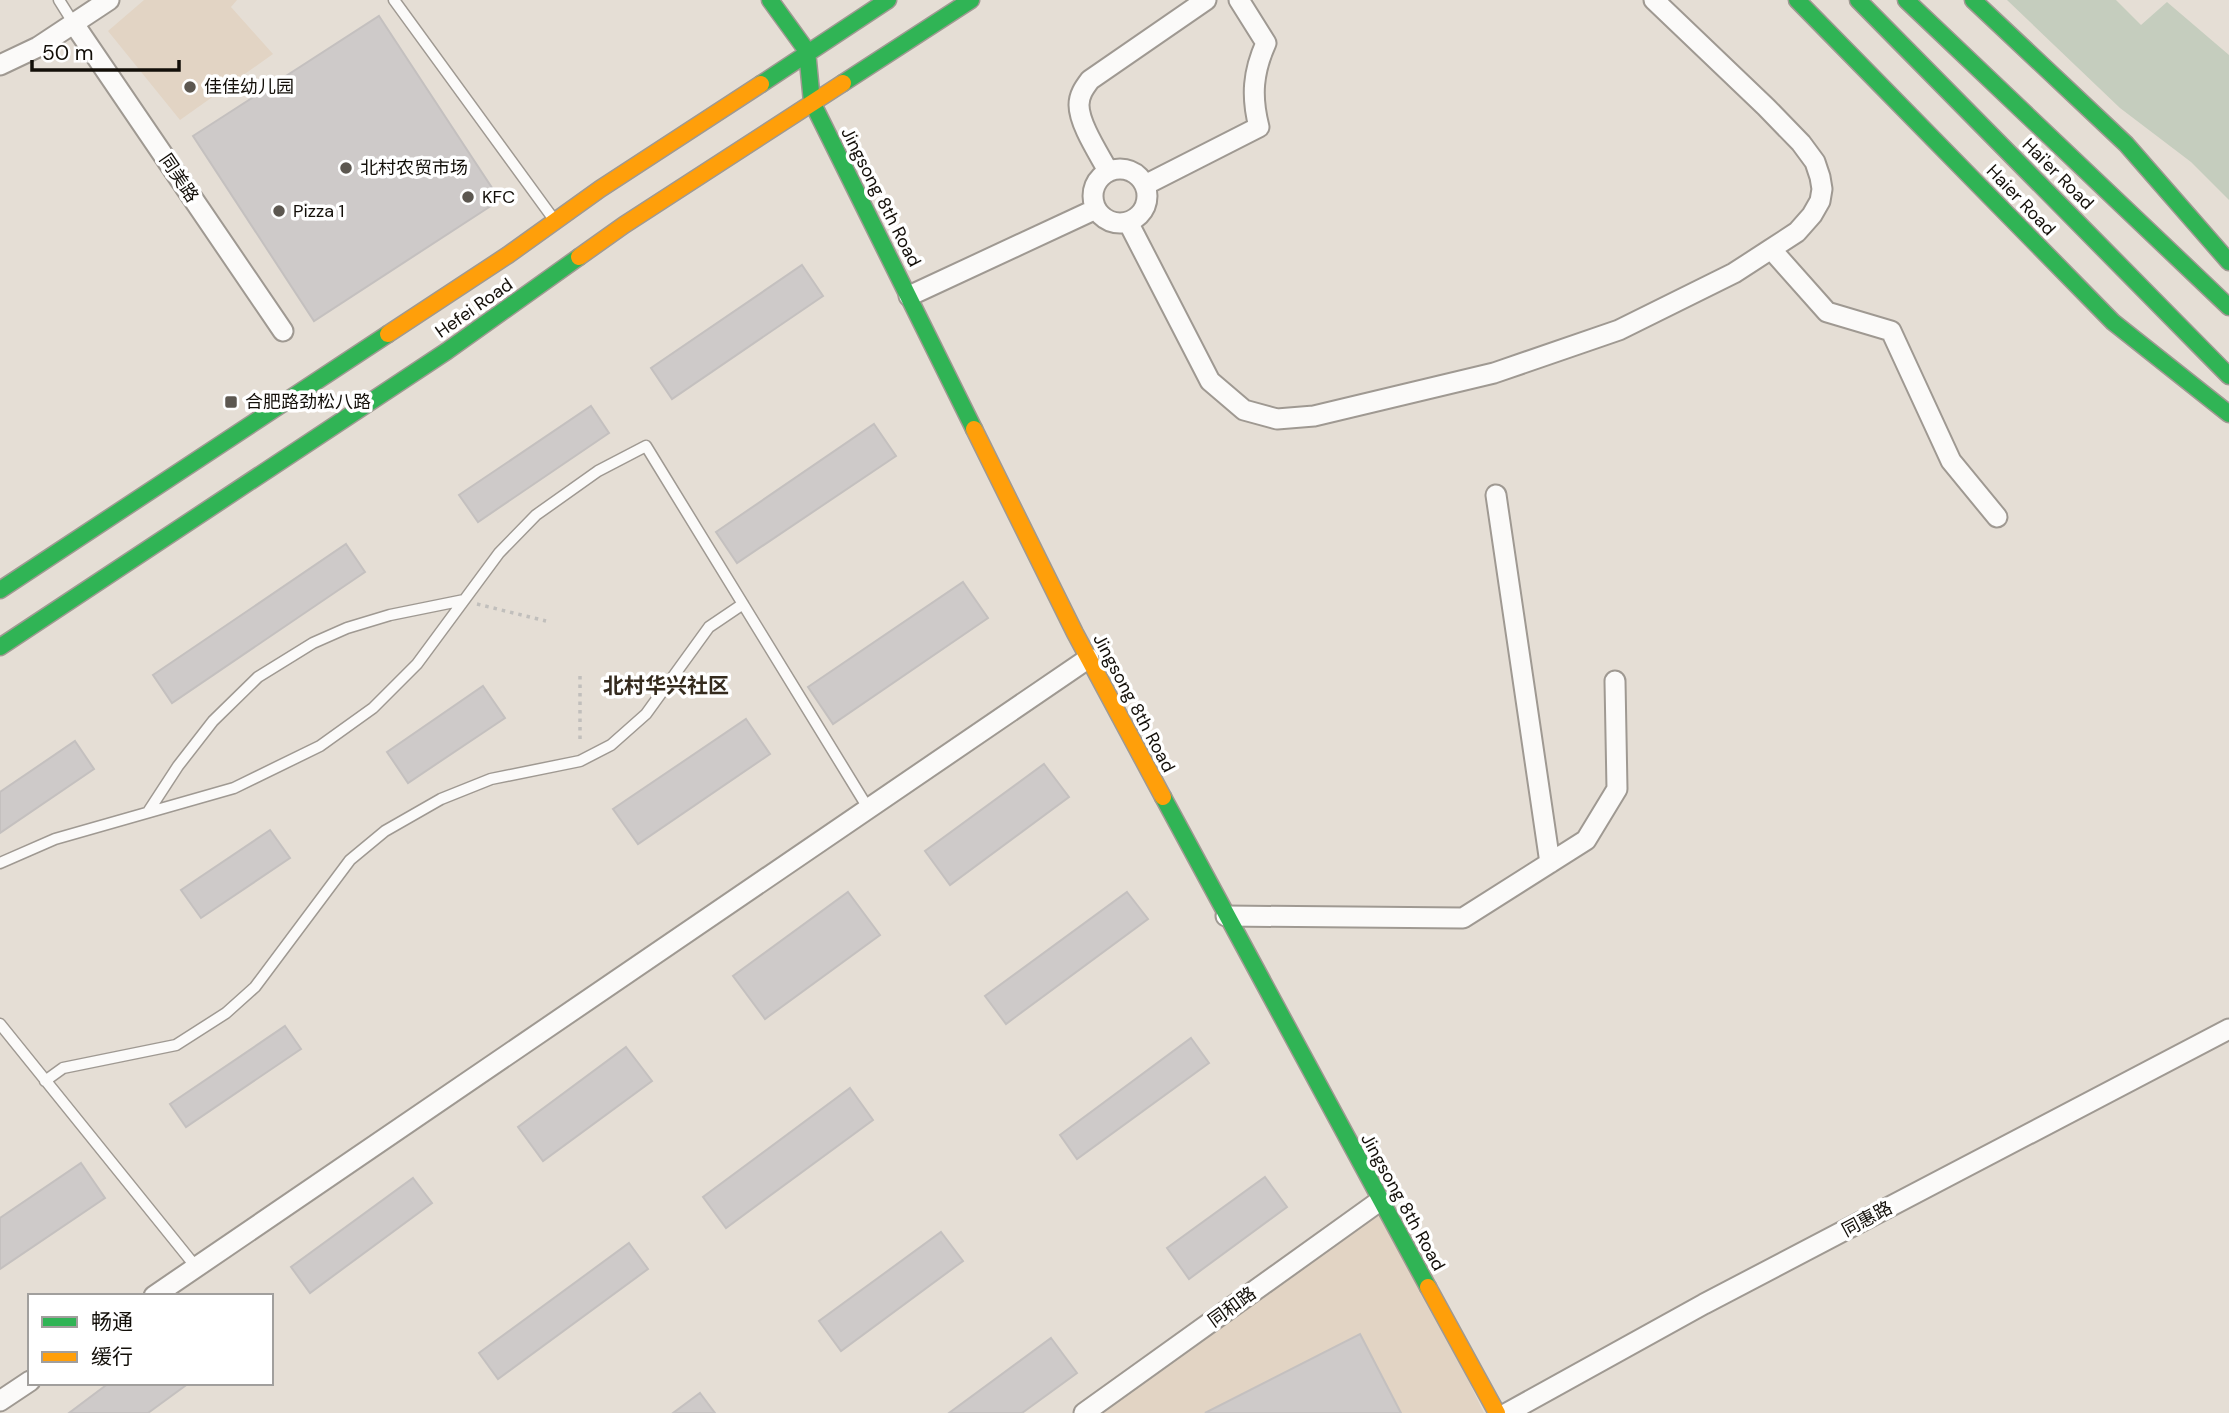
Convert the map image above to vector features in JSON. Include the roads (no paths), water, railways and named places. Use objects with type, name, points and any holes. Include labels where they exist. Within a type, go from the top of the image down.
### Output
[{"type":"main road","points":[[770,0],[807,51]]},
{"type":"main road","name":"Hefei Road","points":[[0,590],[496,263],[807,51],[888,0]]},
{"type":"main road","name":"Hefei Road","points":[[0,647],[447,351],[624,225],[971,0]]},
{"type":"main road","name":"Haier Road","points":[[1797,0],[2113,322],[2229,414]]},
{"type":"main road","name":"Hai'er Road","points":[[1858,0],[2229,376]]},
{"type":"main road","name":"Hai'er Road","points":[[1906,0],[2229,307]]},
{"type":"main road","points":[[1973,0],[2126,145],[2229,262]]},
{"type":"main road","name":"Jingsong 8th Road","points":[[807,51],[812,102],[1088,658],[1496,1413]]},
{"type":"street","points":[[0,65],[38,47],[109,0]]},
{"type":"street","points":[[1108,171],[1083,123],[1079,107],[1082,91],[1090,80],[1206,0]]},
{"type":"street","points":[[1145,185],[1259,127],[1254,79],[1266,43],[1239,0]]},
{"type":"street","points":[[1128,222],[1210,381],[1244,410],[1277,419],[1314,416],[1493,373],[1619,330],[1734,273],[1797,232],[1812,215],[1820,201],[1822,189],[1815,162],[1801,144],[1654,0]]},
{"type":"street","name":"同美路","points":[[74,24],[283,331]]},
{"type":"street","points":[[1116,169],[1133,172],[1145,185],[1146,203],[1136,218],[1128,222],[1109,221],[1096,209],[1093,192],[1101,176],[1108,171],[1116,169]]},
{"type":"street","points":[[909,296],[1096,209]]},
{"type":"street","points":[[1772,249],[1827,313],[1891,331],[1951,461],[1997,517]]},
{"type":"street","points":[[1496,495],[1550,863]]},
{"type":"street","points":[[157,1294],[1088,658]]},
{"type":"street","points":[[1226,916],[1464,918],[1586,840],[1617,789],[1615,681]]},
{"type":"street","name":"同惠路","points":[[1507,1413],[1704,1304],[2229,1029]]},
{"type":"street","name":"同和路","points":[[1084,1413],[1381,1200]]},
{"type":"street","points":[[0,1401],[28,1382]]},
{"type":"lane","points":[[59,0],[74,24]]},
{"type":"lane","points":[[394,0],[555,221]]},
{"type":"lane","points":[[0,863],[55,839],[234,788],[320,746],[373,708],[417,664],[499,553],[536,514],[598,471],[646,446],[869,808]]},
{"type":"lane","points":[[148,812],[178,766],[213,721],[258,677],[313,643],[347,628],[390,615],[464,600]]},
{"type":"lane","points":[[46,1081],[63,1068],[176,1045],[226,1013],[255,986],[350,860],[385,831],[441,799],[491,779],[580,761],[611,745],[646,714],[709,627],[743,604]]},
{"type":"lane","points":[[0,1024],[196,1267]]},
{"type":"place","name":"佳佳幼儿园","points":[[190,87]]},
{"type":"place","name":"北村农贸市场","points":[[346,168]]},
{"type":"place","name":"KFC","points":[[468,197]]},
{"type":"place","name":"Pizza 1","points":[[279,211]]},
{"type":"place","name":"合肥路劲松八路","points":[[231,402]]},
{"type":"district","name":"北村华兴社区","points":[[666,686]]}]
